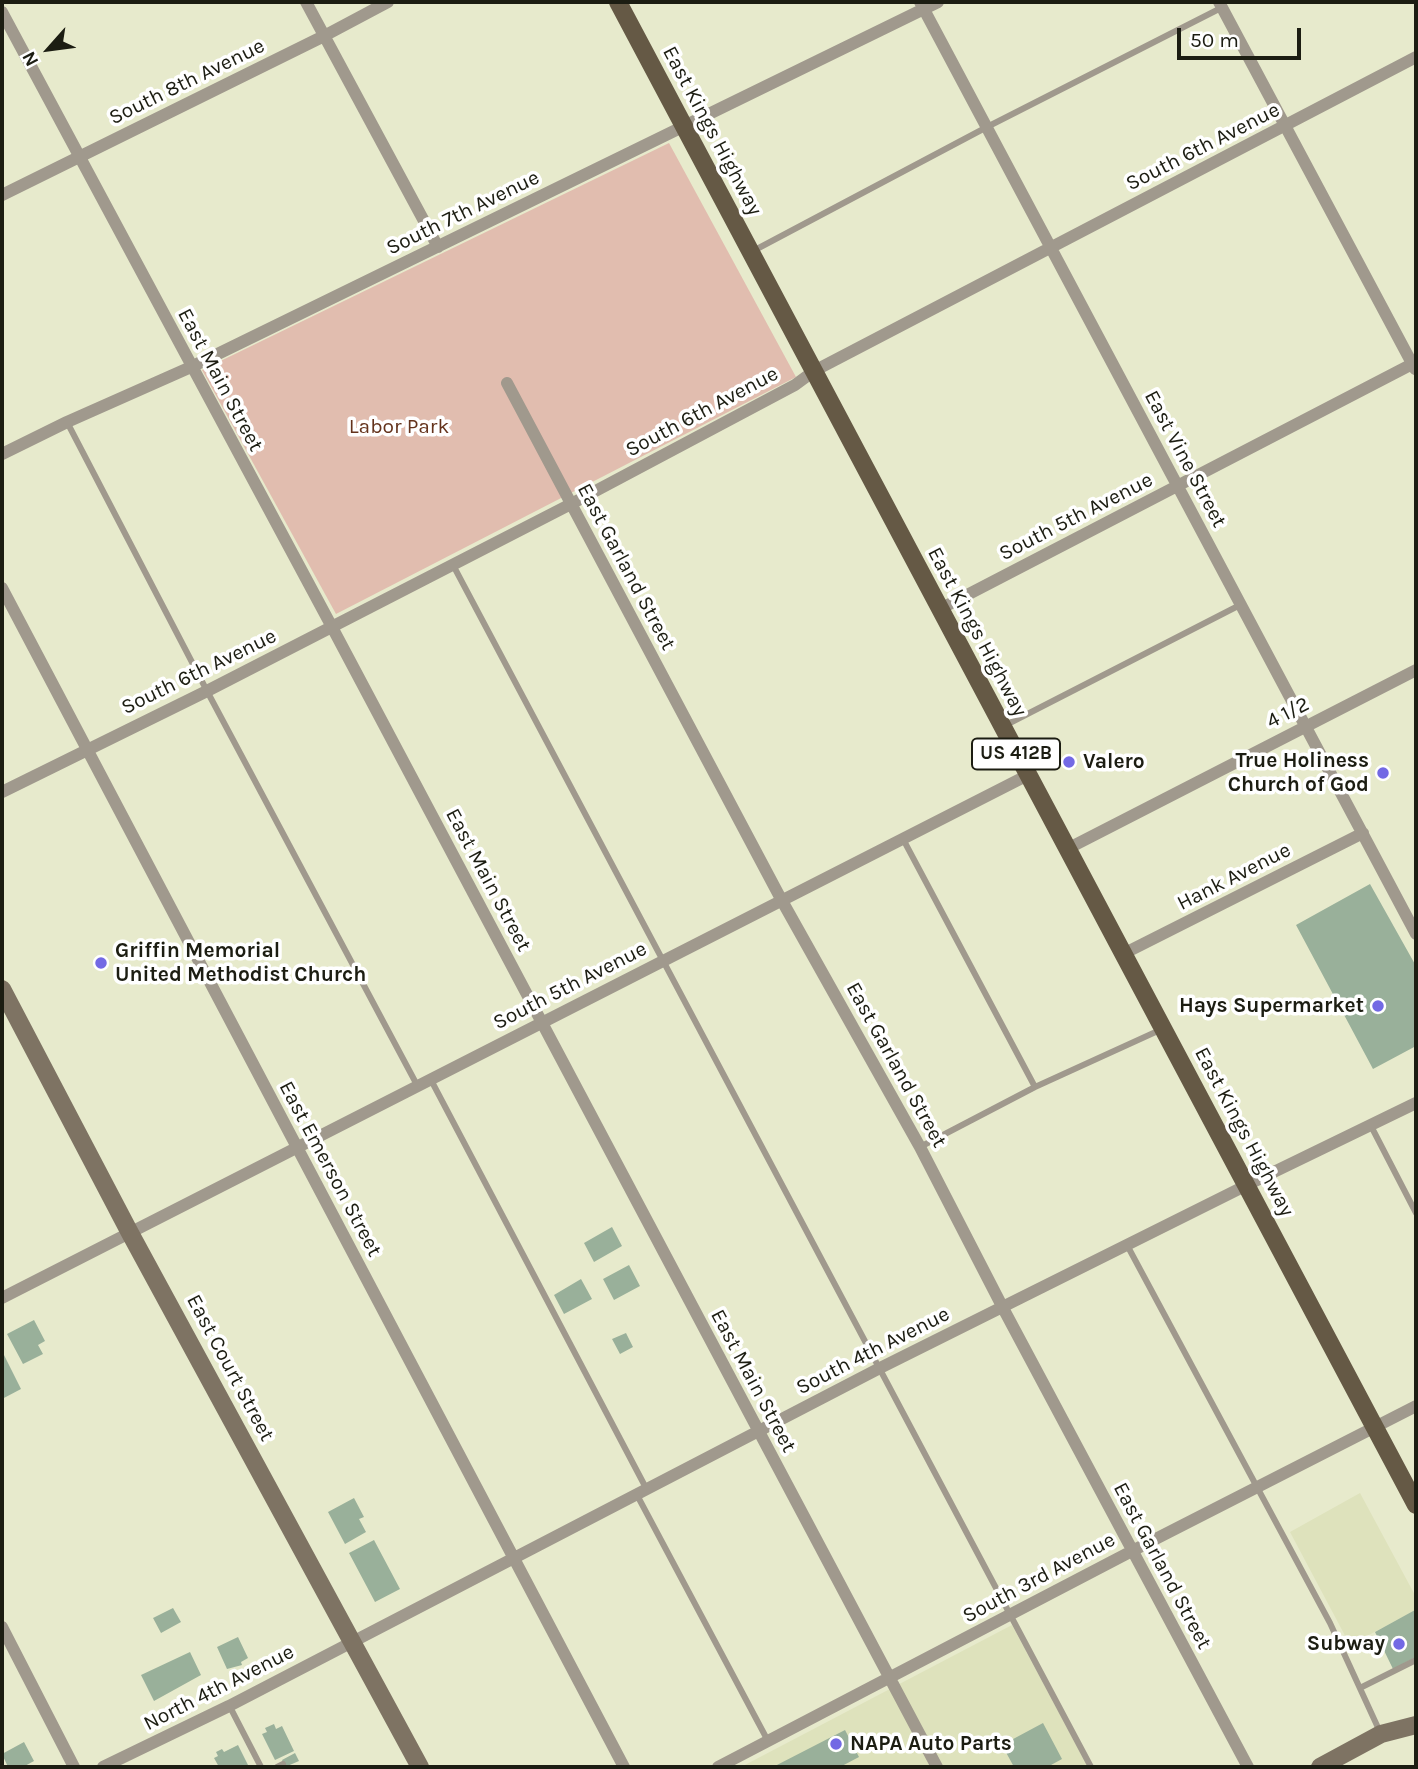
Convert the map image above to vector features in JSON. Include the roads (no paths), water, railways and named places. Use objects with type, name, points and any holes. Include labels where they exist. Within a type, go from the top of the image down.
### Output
[{"type":"main road","name":"East Kings Highway","points":[[618,2],[1416,1505]]},
{"type":"street","points":[[306,2],[439,247]]},
{"type":"street","name":"South 8th Avenue","points":[[2,195],[388,2]]},
{"type":"street","name":"South 7th Avenue","points":[[2,454],[191,367],[684,128],[922,6],[938,2]]},
{"type":"street","points":[[1220,5],[1415,365]]},
{"type":"street","name":"East Vine Street","points":[[922,6],[1416,934]]},
{"type":"street","name":"East Main Street","points":[[2,12],[937,1767]]},
{"type":"street","name":"South 6th Avenue","points":[[2,792],[571,504],[794,385],[814,371],[1416,57]]},
{"type":"street","name":"South 5th Avenue","points":[[940,610],[1415,365]]},
{"type":"street","name":"East Garland Street","points":[[508,383],[781,899],[920,1147],[1248,1767]]},
{"type":"street","name":"East Emerson Street","points":[[2,588],[624,1767]]},
{"type":"street","name":"4 1/2","points":[[1067,849],[1416,670]]},
{"type":"street","name":"South 5th Avenue","points":[[2,1298],[1028,775]]},
{"type":"street","name":"Hank Avenue","points":[[1123,954],[1363,833]]},
{"type":"street","name":"East Court Street","points":[[2,989],[130,1233],[420,1767]]},
{"type":"street","name":"South 4th Avenue","points":[[352,1642],[880,1368],[1126,1244],[1416,1103]]},
{"type":"street","name":"South 3rd Avenue","points":[[718,1767],[1416,1406]]},
{"type":"street","points":[[2,1627],[74,1767]]},
{"type":"street","name":"North 4th Avenue","points":[[107,1767],[352,1642]]},
{"type":"street","points":[[1320,1767],[1381,1734],[1416,1725]]},
{"type":"lane","points":[[751,252],[1220,5]]},
{"type":"lane","points":[[67,422],[206,691],[417,1085]]},
{"type":"lane","points":[[453,565],[1091,1767]]},
{"type":"lane","points":[[1002,727],[1240,605]]},
{"type":"lane","points":[[903,839],[1035,1087]]},
{"type":"lane","points":[[920,1147],[1035,1087],[1163,1028]]},
{"type":"lane","points":[[430,1078],[768,1741]]},
{"type":"lane","points":[[1371,1126],[1416,1213]]},
{"type":"lane","points":[[1126,1244],[1330,1623],[1381,1734]]},
{"type":"lane","points":[[1360,1688],[1416,1660]]},
{"type":"lane","points":[[229,1706],[261,1767]]},
{"type":"place","name":"Valero","points":[[1069,762]]},
{"type":"place","name":"True Holiness Church of God","points":[[1383,773]]},
{"type":"place","name":"Griffin Memorial United Methodist Church","points":[[101,963]]},
{"type":"place","name":"Hays Supermarket","points":[[1378,1006]]},
{"type":"place","name":"Subway","points":[[1399,1644]]},
{"type":"place","name":"NAPA Auto Parts","points":[[836,1744]]},
{"type":"park label","name":"Labor Park","points":[[399,427]]}]
